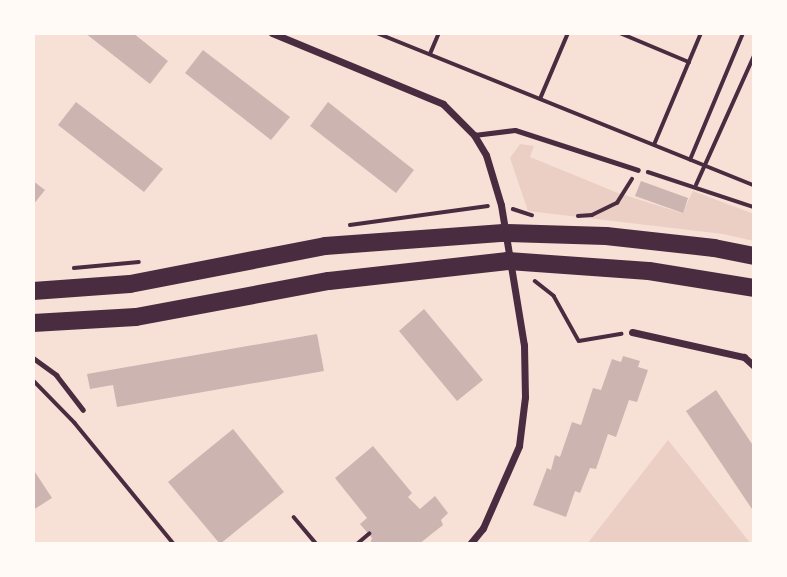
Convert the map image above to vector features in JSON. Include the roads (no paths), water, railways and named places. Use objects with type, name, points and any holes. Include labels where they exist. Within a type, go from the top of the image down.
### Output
[{"type":"main road","points":[[33,291],[130,284],[325,246],[504,233],[606,236],[714,248],[754,256]]},
{"type":"main road","points":[[33,323],[136,317],[328,281],[508,261],[649,271],[754,288]]},
{"type":"street","points":[[272,33],[443,104],[474,135],[496,179],[524,345],[524,409],[519,446],[483,528],[470,544]]},
{"type":"street","points":[[632,332],[744,357],[754,366]]},
{"type":"lane","points":[[474,135],[515,130],[638,170]]},
{"type":"lane","points":[[33,358],[56,375],[83,410]]}]
